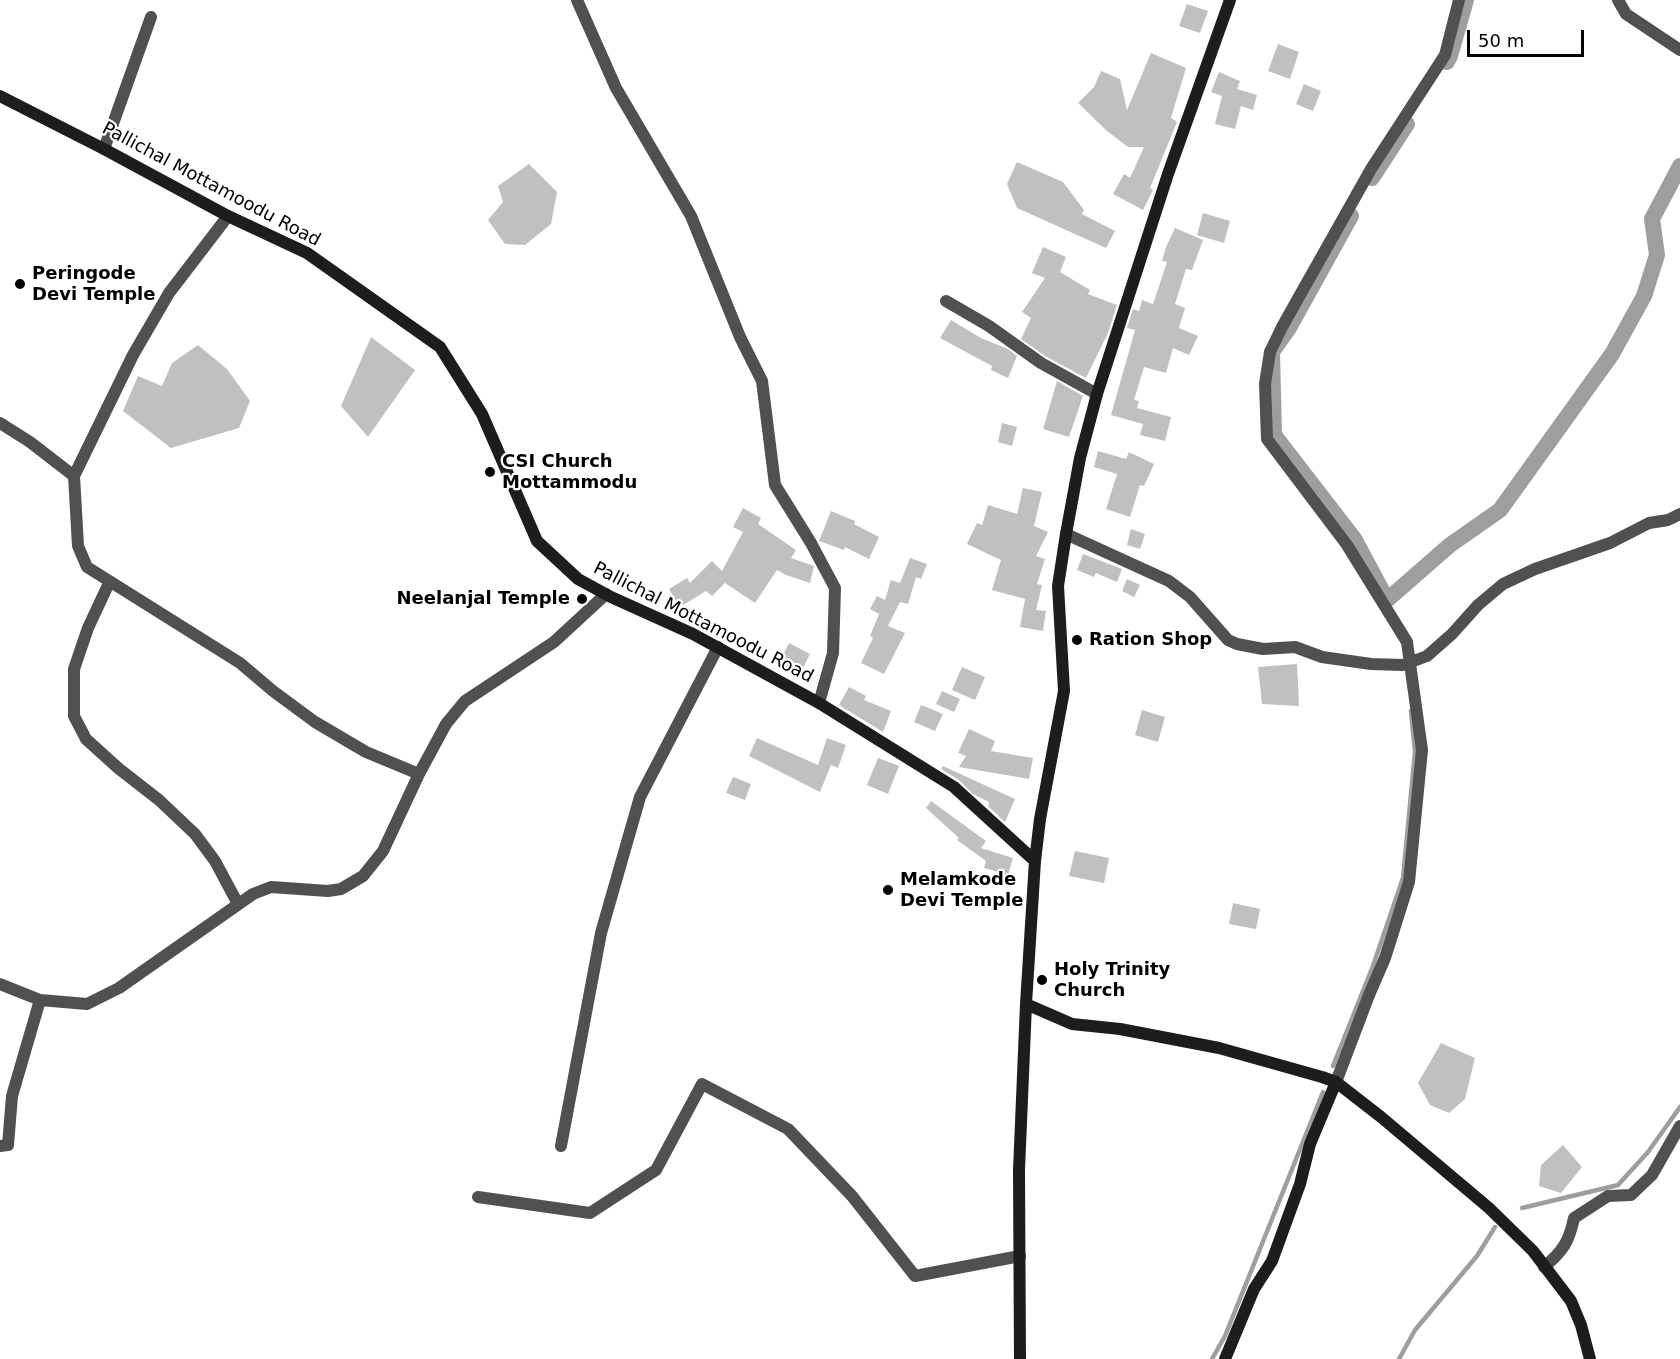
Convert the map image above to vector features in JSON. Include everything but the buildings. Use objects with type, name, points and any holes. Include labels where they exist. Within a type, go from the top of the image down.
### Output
[{"type":"street","points":[[577,0],[616,88],[692,216],[740,337],[762,381],[775,485],[811,543],[835,588],[833,653],[819,703]]},
{"type":"street","points":[[1020,1359],[1019,1170],[1026,1004],[1035,861],[1040,819],[1064,690],[1058,586],[1065,534],[1080,458],[1097,394],[1168,174],[1230,0]]},
{"type":"street","points":[[1225,1359],[1254,1289],[1272,1261],[1300,1184],[1310,1144],[1385,958],[1409,882],[1422,750],[1407,642],[1347,545],[1267,439],[1265,384],[1270,352],[1371,169],[1444,55],[1459,0]]},
{"type":"street","points":[[1618,0],[1626,14],[1680,50]]},
{"type":"street","points":[[104,149],[151,17]]},
{"type":"street","name":"Pallichal Mottamoodu Road","points":[[0,96],[228,216],[307,253],[440,347],[482,414],[537,541],[578,579],[693,634],[819,703],[954,787],[1035,861]]},
{"type":"street","points":[[228,216],[169,293],[134,355],[74,476],[78,546],[87,567],[109,583],[188,629],[240,663],[315,722],[366,752],[419,774]]},
{"type":"street","points":[[946,301],[989,326],[1041,363],[1097,394]]},
{"type":"street","points":[[0,423],[30,442],[74,476]]},
{"type":"street","points":[[1065,534],[1169,581],[1190,597],[1228,640],[1238,644],[1263,649],[1295,647],[1322,657],[1371,664],[1403,665],[1427,656],[1452,634],[1478,605],[1503,584],[1535,569],[1610,543],[1650,523],[1668,520],[1680,514]]},
{"type":"street","points":[[109,583],[88,628],[74,669],[75,716],[86,739],[159,800],[195,834],[215,861],[238,904]]},
{"type":"street","points":[[0,984],[40,1000],[87,1004],[119,988],[253,894],[271,887],[328,891],[341,889],[363,876],[383,851],[419,774],[446,724],[465,701],[554,642],[606,594]]},
{"type":"street","points":[[561,1146],[601,933],[640,798],[718,647]]},
{"type":"street","points":[[0,1146],[8,1145],[12,1096],[40,1000]]},
{"type":"street","points":[[1026,1004],[1072,1024],[1120,1029],[1219,1048],[1312,1073],[1336,1082],[1489,1208],[1533,1251],[1571,1301],[1581,1325],[1589,1358]]},
{"type":"street","points":[[478,1197],[590,1213],[656,1170],[702,1084],[788,1129],[852,1196],[915,1276],[1020,1256]]},
{"type":"street","points":[[1544,1267],[1562,1252],[1575,1218],[1608,1196],[1631,1195],[1652,1175],[1680,1126]]},
{"type":"waterway","points":[[1447,62],[1466,0]]},
{"type":"waterway","points":[[1372,178],[1407,124]]},
{"type":"waterway","points":[[1351,216],[1289,328],[1272,352],[1274,435],[1355,540],[1387,600],[1450,545],[1500,510],[1612,354],[1644,296],[1657,255],[1652,219],[1680,166]]},
{"type":"waterway","points":[[1333,1066],[1373,966],[1403,878],[1415,752],[1411,711]]},
{"type":"waterway","points":[[1212,1359],[1225,1336],[1323,1092]]},
{"type":"waterway","points":[[1522,1208],[1618,1185],[1648,1152],[1680,1107]]},
{"type":"waterway","points":[[1399,1359],[1415,1330],[1477,1256],[1495,1227]]},
{"type":"place","name":"Peringode Devi Temple","points":[[20,284]]},
{"type":"place","name":"CSI Church Mottammodu","points":[[490,472]]},
{"type":"place","name":"Neelanjal Temple","points":[[582,599]]},
{"type":"place","name":"Ration Shop","points":[[1077,640]]},
{"type":"place","name":"Melamkode Devi Temple","points":[[888,890]]},
{"type":"place","name":"Holy Trinity Church","points":[[1042,980]]}]
